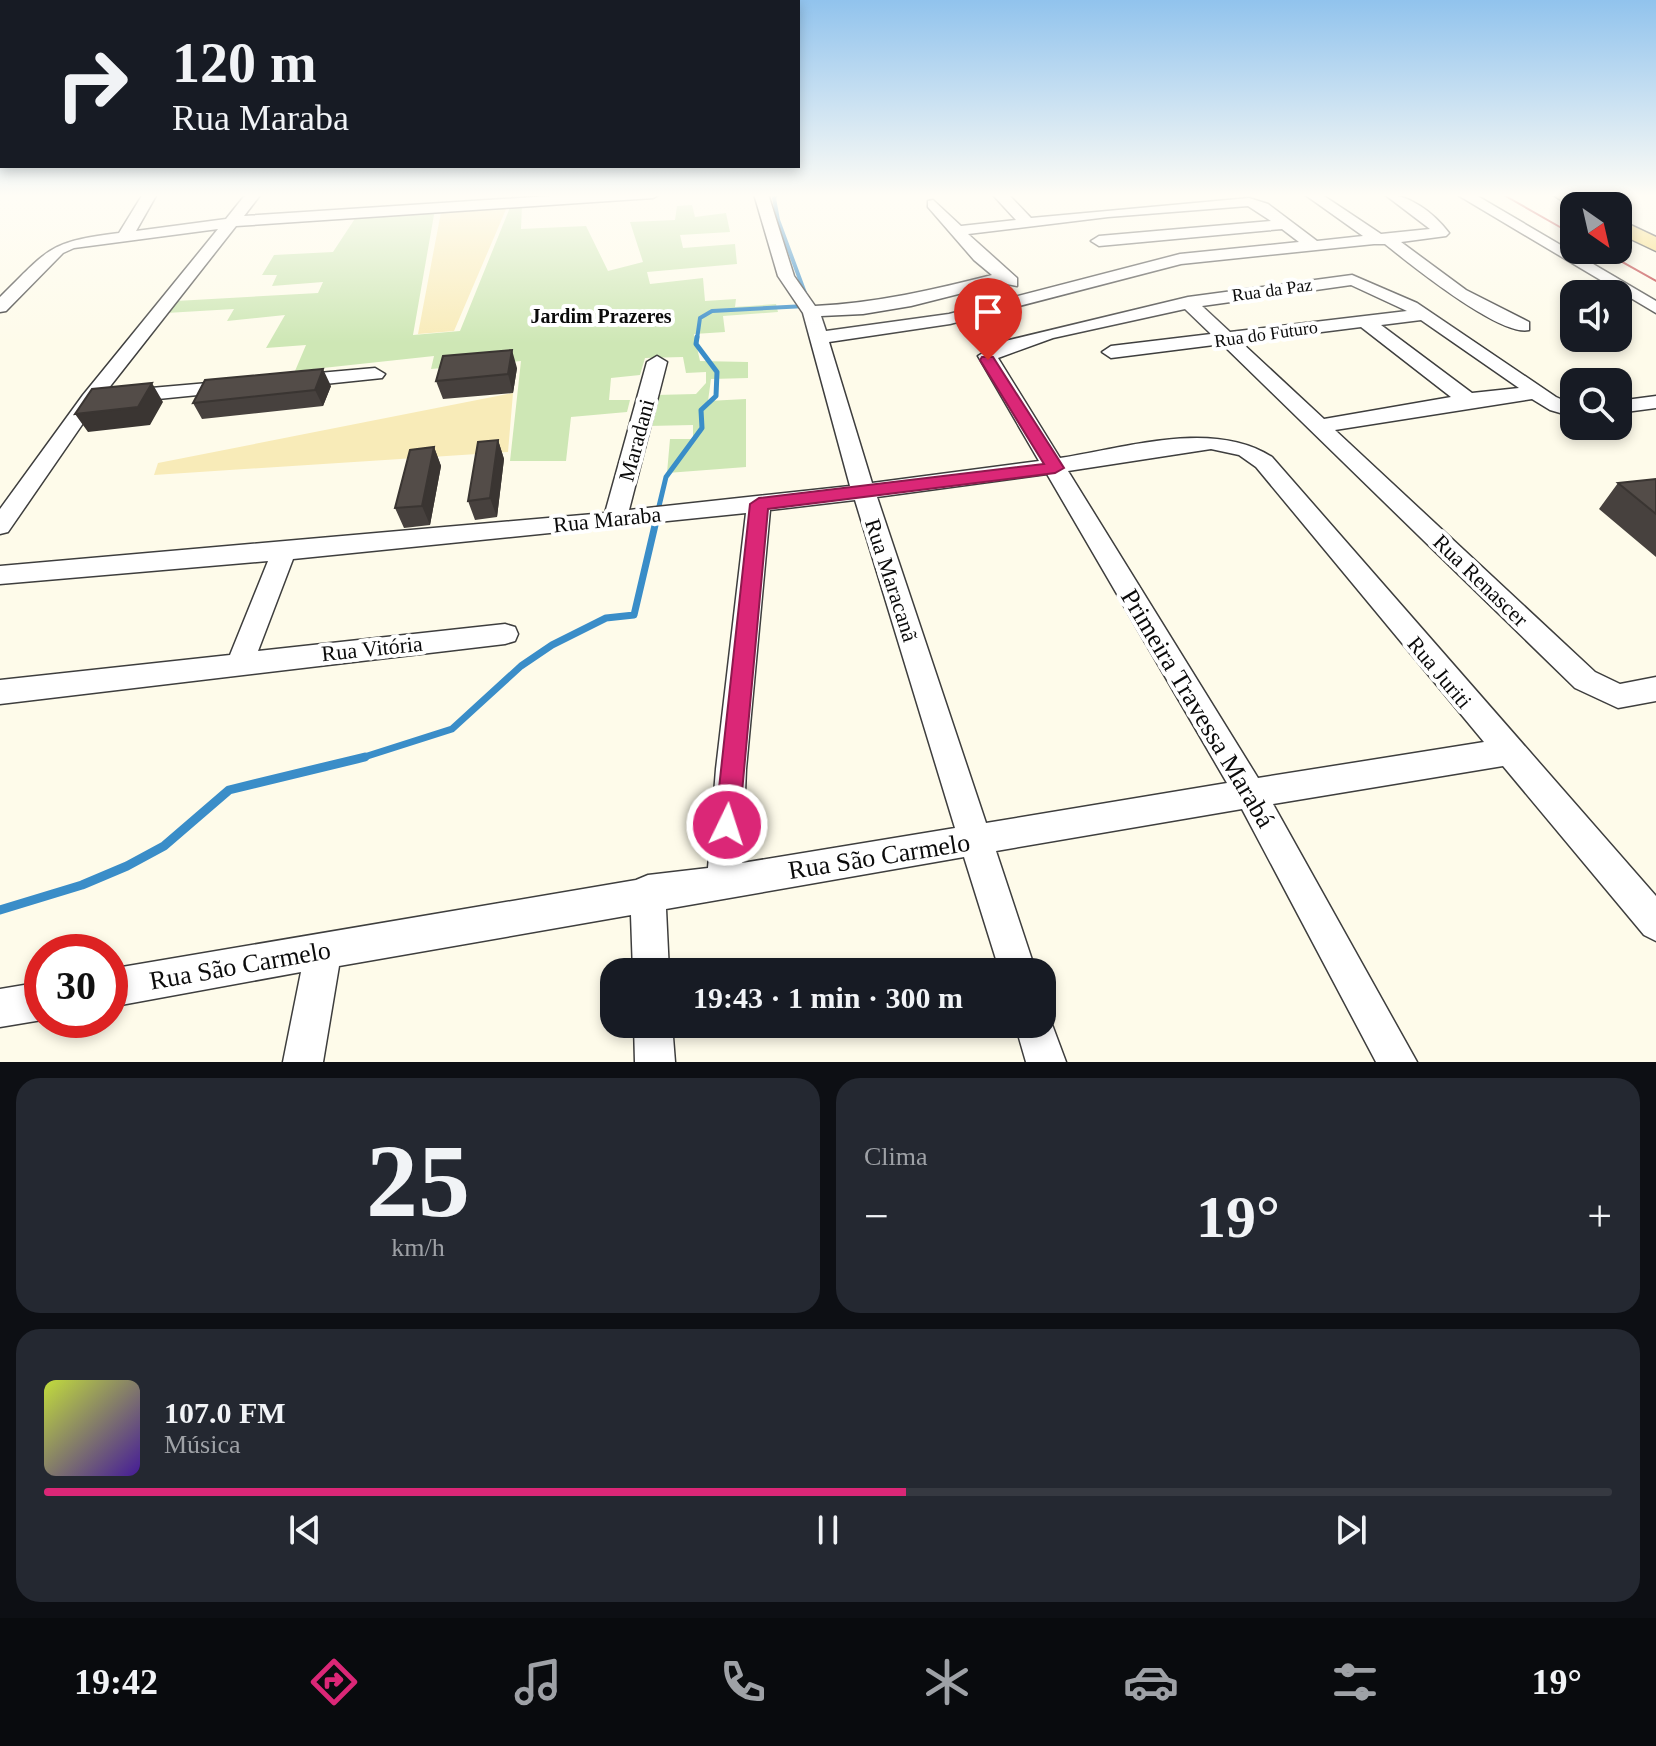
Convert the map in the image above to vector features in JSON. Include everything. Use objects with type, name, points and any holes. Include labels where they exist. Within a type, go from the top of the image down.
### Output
[{"type":"street","points":[[0,307],[57,250],[74,244]]},
{"type":"street","points":[[0,526],[90,399],[216,244]]},
{"type":"street","name":"Rua Maracanã","points":[[777,244],[792,292],[803,308],[811,311],[863,490],[1013,958]]},
{"type":"street","points":[[971,244],[1004,277],[1033,296]]},
{"type":"street","points":[[1188,244],[1237,295]]},
{"type":"street","points":[[1311,244],[1315,247]]},
{"type":"street","points":[[818,338],[950,319],[1200,256],[1355,244]]},
{"type":"street","points":[[1388,244],[1460,294],[1523,326]]},
{"type":"street","points":[[1547,244],[1656,308]]},
{"type":"street","points":[[811,311],[863,309],[911,301],[1004,277]]},
{"type":"street","name":"Rua da Paz","points":[[988,360],[989,353],[994,349],[1014,343],[1188,302],[1352,280],[1373,287],[1478,349],[1544,397]]},
{"type":"street","name":"Rua Renascer","points":[[1188,302],[1322,426],[1585,680],[1618,696],[1656,689]]},
{"type":"street","name":"Rua do Futuro","points":[[1111,352],[1420,315]]},
{"type":"street","points":[[1364,321],[1468,400]]},
{"type":"street","name":"Primeira Travessa Marabá","points":[[988,360],[1249,791],[1397,1062]]},
{"type":"street","name":"Maradani","points":[[615,518],[657,362]]},
{"type":"street","points":[[280,382],[375,374]]},
{"type":"street","points":[[90,399],[248,385]]},
{"type":"street","points":[[1322,426],[1468,400],[1544,397],[1560,404]]},
{"type":"street","points":[[1632,405],[1656,402]]},
{"type":"street","name":"Rua Maraba","points":[[0,575],[284,551],[759,504],[1055,468],[1211,442]]},
{"type":"street","name":"Rua Juriti","points":[[1211,442],[1237,446],[1264,462],[1507,752],[1656,923]]},
{"type":"street","points":[[724,881],[731,769],[759,504]]},
{"type":"street","points":[[240,663],[284,551]]},
{"type":"street","name":"Rua Vitória","points":[[0,692],[505,634]]},
{"type":"street","name":"Rua São Carmelo","points":[[128,985],[648,892],[975,840],[1249,791],[1507,752]]},
{"type":"street","points":[[648,892],[650,958]]},
{"type":"street","points":[[303,1062],[324,950]]},
{"type":"street","points":[[0,1008],[24,1004]]},
{"type":"street","points":[[654,1038],[655,1062]]},
{"type":"street","points":[[1038,1038],[1046,1062]]},
{"type":"green space","points":[[339,244],[429,244],[413,335],[460,331],[495,244],[595,244],[608,271],[643,262],[637,244],[682,244],[683,248],[735,244],[737,264],[647,272],[650,284],[703,278],[705,301],[736,299],[735,307],[776,304],[778,312],[723,316],[725,332],[694,334],[700,361],[748,362],[748,378],[711,379],[708,401],[746,399],[746,467],[667,473],[670,439],[693,439],[693,425],[648,426],[656,395],[696,394],[706,383],[706,372],[686,373],[683,357],[645,358],[640,375],[611,378],[609,400],[630,400],[627,412],[571,417],[566,461],[510,461],[521,361],[431,369],[434,356],[295,371],[306,345],[266,348],[285,315],[227,321],[234,309],[166,313],[176,301],[318,293],[323,282],[272,286],[277,275],[262,275],[274,255],[333,252]]},
{"type":"sand","points":[[435,244],[491,244],[454,331],[418,334]]},
{"type":"sand","points":[[513,393],[508,452],[154,475],[158,463]]},
{"type":"building","points":[[512,350],[508,374],[436,381],[443,356]]},
{"type":"building","points":[[323,369],[315,390],[193,403],[205,380]]},
{"type":"building","points":[[152,383],[138,407],[75,414],[92,389]]},
{"type":"building","points":[[498,440],[490,498],[468,501],[478,442]]},
{"type":"building","points":[[434,447],[422,506],[395,508],[410,450]]},
{"type":"building","points":[[1656,479],[1656,514],[1618,483]]},
{"type":"waterway","points":[[787,244],[805,293]]},
{"type":"waterway","points":[[697,339],[700,318],[712,311],[806,306]]},
{"type":"waterway","points":[[655,523],[666,477],[702,428],[701,410],[716,396],[717,372],[696,344],[697,337]]},
{"type":"waterway","points":[[362,758],[452,729],[521,666],[552,645],[606,618],[634,615],[656,521]]},
{"type":"waterway","points":[[0,910],[82,885],[127,866],[164,846],[229,790],[362,758]]},
{"type":"waterway","points":[[358,759],[362,758]]},
{"type":"tram line","points":[[1626,264],[1656,281]]},
{"type":"district","name":"Jardim Prazeres","points":[[601,316]]},
{"type":"route","points":[[727,825],[759,504],[1055,468],[988,360]]}]
